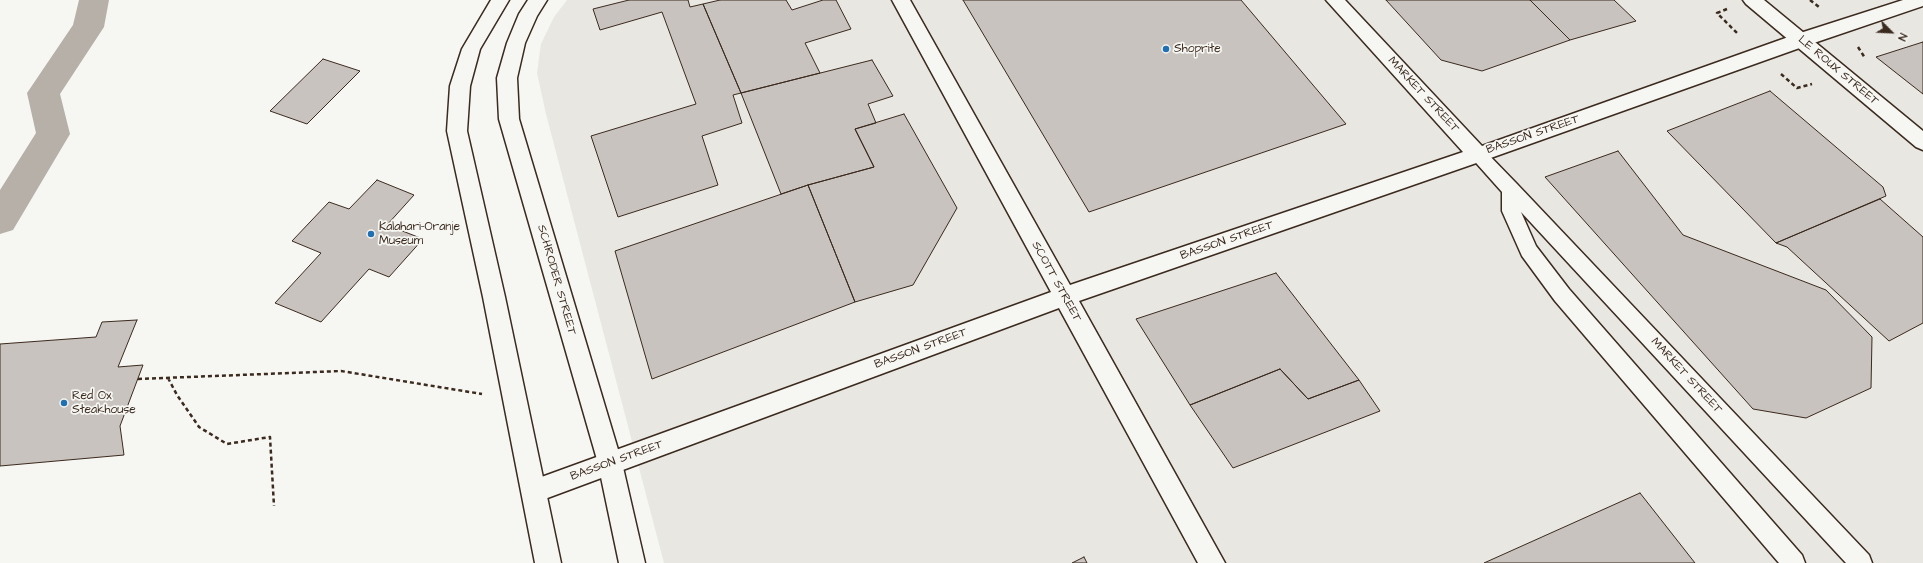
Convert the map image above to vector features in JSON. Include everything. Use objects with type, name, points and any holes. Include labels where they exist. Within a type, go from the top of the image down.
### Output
[{"type":"main road","points":[[500,0],[471,49],[460,86],[458,131],[494,297],[548,563]]},
{"type":"main road","name":"SCHRODER STREET","points":[[538,0],[528,14],[512,57],[507,78],[509,119],[610,464],[632,563]]},
{"type":"main road","name":"SCOTT STREET","points":[[901,0],[1212,563]]},
{"type":"main road","name":"MARKET STREET","points":[[1335,0],[1478,154]]},
{"type":"main road","name":"LE ROUX STREET","points":[[1752,0],[1923,142]]},
{"type":"main road","name":"BASSON STREET","points":[[534,491],[1064,296],[1478,154],[1801,40],[1923,0]]},
{"type":"lane","name":"MARKET STREET","points":[[1478,154],[1861,563]]},
{"type":"lane","points":[[1511,189],[1511,211],[1516,227],[1529,251],[1562,295],[1794,563]]},
{"type":"path","points":[[138,379],[341,371],[487,395]]},
{"type":"path","points":[[168,378],[177,395],[199,427],[227,444],[270,437],[274,506]]},
{"type":"shaded area","points":[[567,0],[1923,0],[1923,563],[664,563],[546,114],[537,73],[541,44],[554,17]]},
{"type":"building","points":[[629,0],[688,0],[690,7],[703,4],[741,93],[733,95],[742,123],[702,136],[718,185],[618,217],[591,136],[696,104],[662,12],[600,30],[593,9]]},
{"type":"building","points":[[720,0],[786,0],[792,10],[823,0],[836,0],[851,29],[805,43],[820,73],[741,93],[703,4]]},
{"type":"building","points":[[963,0],[1241,0],[1346,124],[1089,212]]},
{"type":"building","points":[[1386,0],[1530,0],[1570,40],[1482,71],[1441,60]]},
{"type":"building","points":[[1530,0],[1614,0],[1636,21],[1570,40]]},
{"type":"building","points":[[1923,42],[1923,94],[1876,57]]},
{"type":"building","points":[[323,59],[360,71],[307,124],[270,111]]},
{"type":"building","points":[[872,60],[893,96],[868,104],[876,123],[855,129],[874,167],[781,194],[741,93]]},
{"type":"building","points":[[1770,91],[1883,187],[1886,196],[1776,243],[1667,131]]},
{"type":"building","points":[[904,114],[957,208],[913,285],[855,302],[808,185],[874,167],[855,129]]},
{"type":"building","points":[[1618,151],[1683,235],[1826,290],[1872,337],[1871,388],[1806,418],[1753,409],[1545,177]]},
{"type":"building","points":[[377,180],[414,195],[387,225],[423,239],[389,277],[369,269],[321,322],[275,303],[321,253],[292,241],[329,202],[349,209]]},
{"type":"building","points":[[808,185],[855,302],[652,379],[615,251]]},
{"type":"building","points":[[1880,199],[1923,237],[1923,323],[1889,341],[1787,247],[1776,243]]},
{"type":"building","points":[[1276,273],[1359,380],[1308,399],[1280,369],[1190,405],[1136,319]]},
{"type":"building","name":"Red Ox Steakhouse","points":[[137,320],[118,367],[143,365],[120,426],[124,455],[0,466],[0,344],[96,337],[102,322]]},
{"type":"building","points":[[1280,369],[1308,399],[1359,380],[1380,411],[1233,468],[1190,405]]},
{"type":"building","points":[[1640,493],[1695,563],[1484,563]]},
{"type":"building","points":[[1084,557],[1087,563],[1072,563]]},
{"type":"waterway","points":[[0,220],[53,134],[43,93],[88,27],[94,0]]},
{"type":"place","name":"Shoprite","points":[[1166,49]]},
{"type":"place","name":"Kalahari-Oranje Museum","points":[[371,234]]},
{"type":"place","name":"Red Ox Steakhouse","points":[[64,403]]}]
